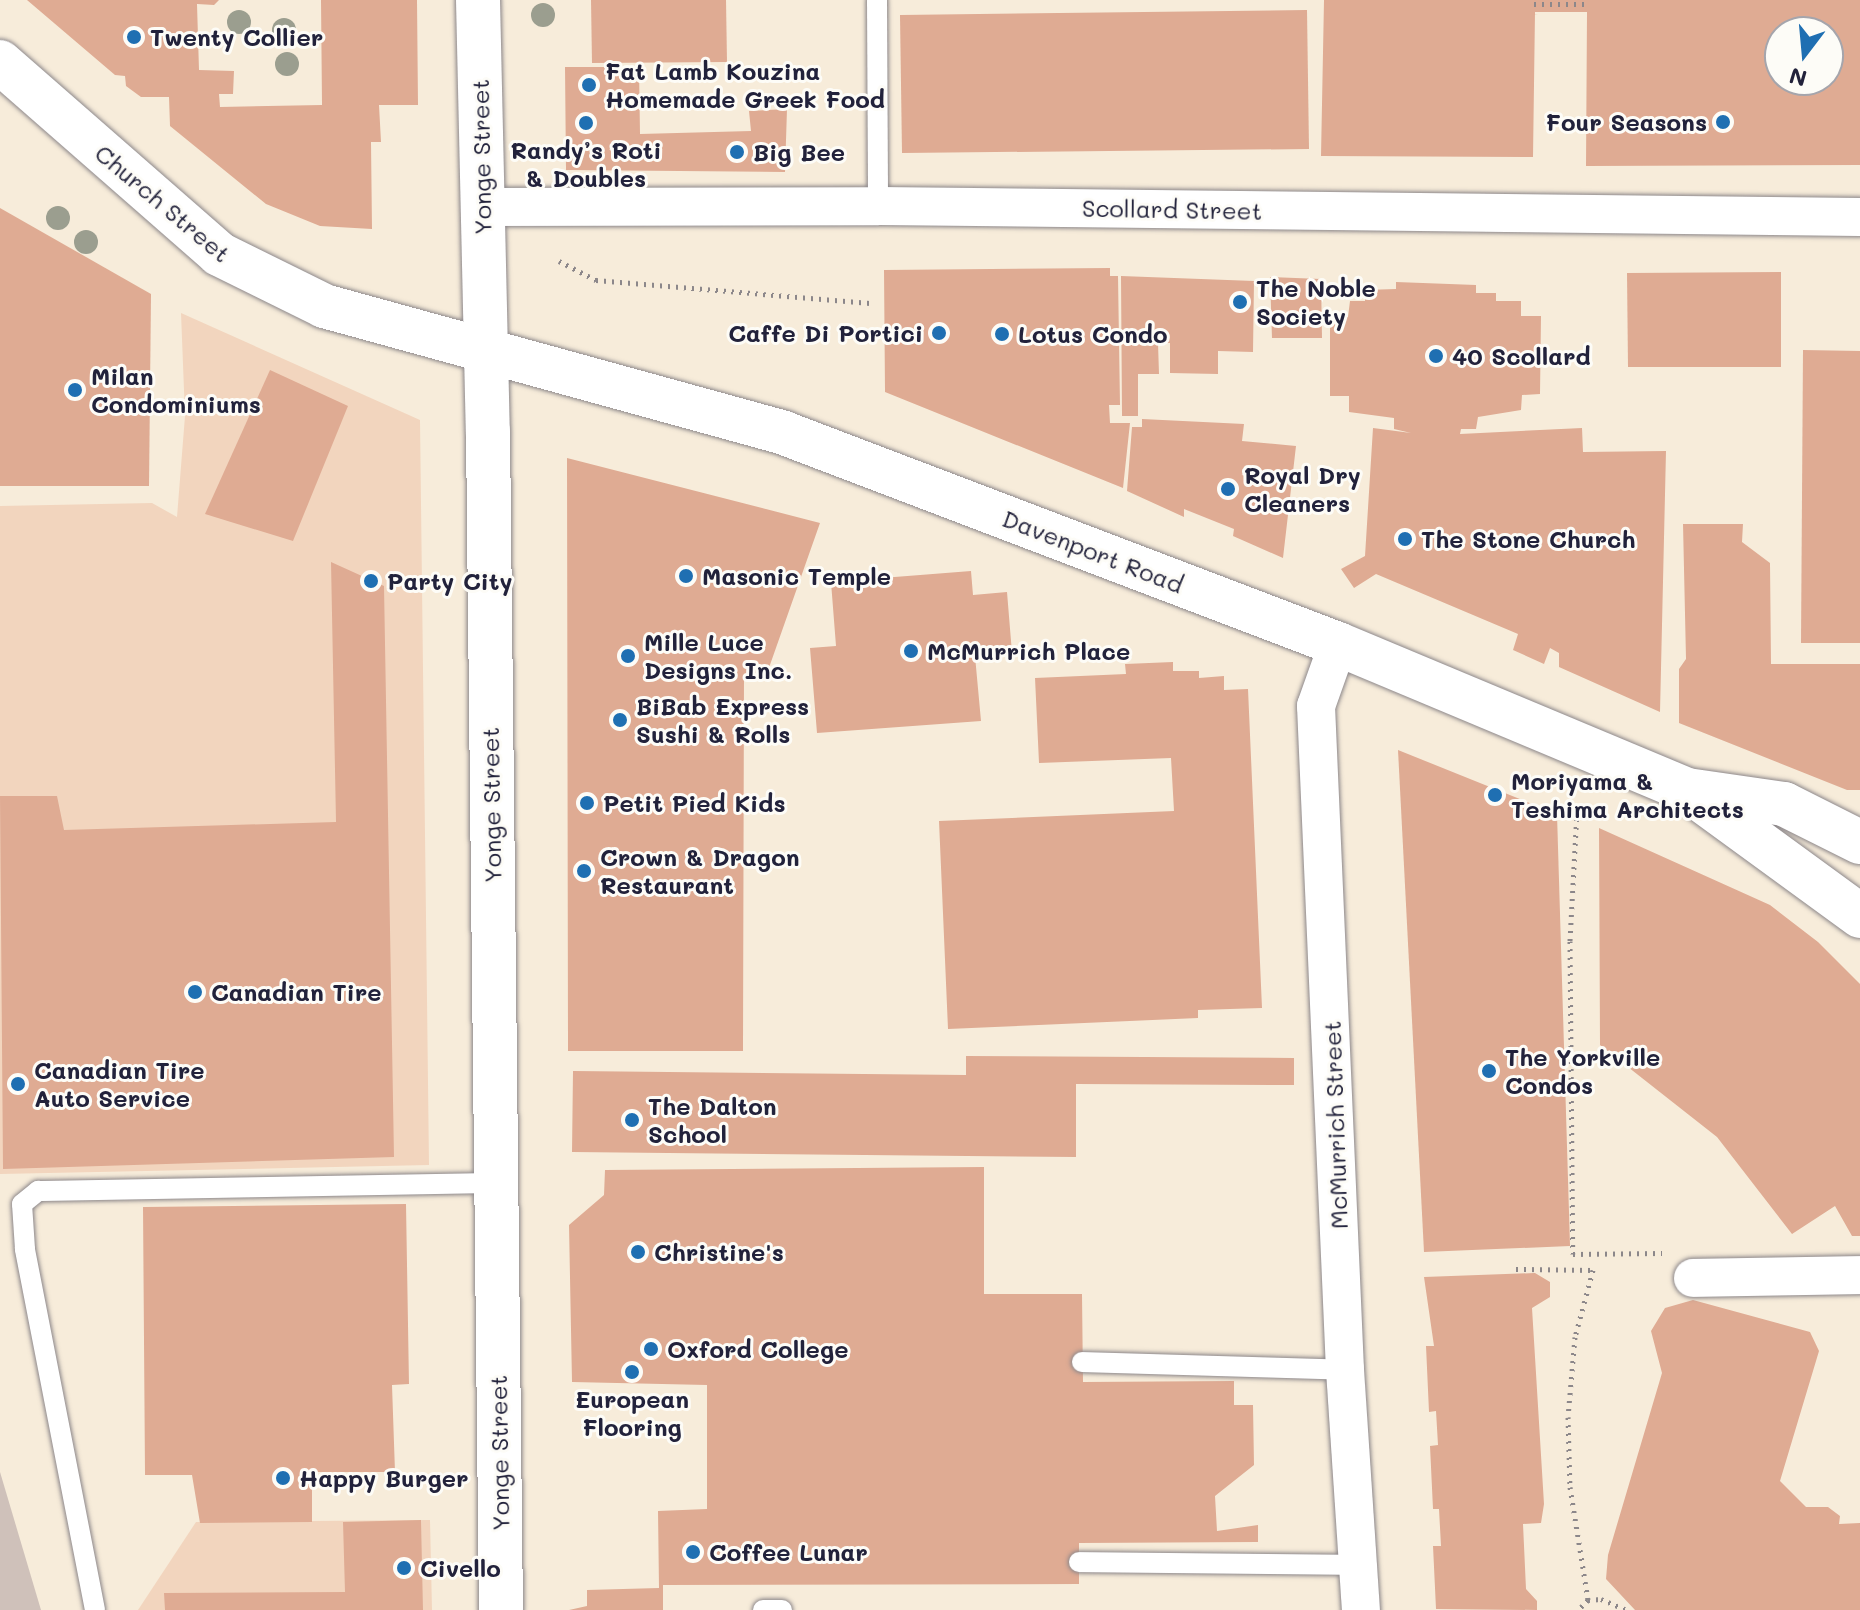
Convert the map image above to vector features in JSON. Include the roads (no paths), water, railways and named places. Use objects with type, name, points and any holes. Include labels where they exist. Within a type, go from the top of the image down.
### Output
[{"type":"main road","name":"Yonge Street","points":[[478,0],[484,207],[501,1610]]},
{"type":"main road","name":"Church Street","points":[[0,62],[219,254],[324,306],[486,350]]},
{"type":"main road","name":"Davenport Road","points":[[486,350],[784,433],[1338,644],[1687,790],[1860,916]]},
{"type":"main road","name":"Davenport Road","points":[[1687,790],[1784,804],[1860,842]]},
{"type":"street","name":"Scollard Street","points":[[484,207],[878,206],[1860,217]]},
{"type":"street","name":"McMurrich Street","points":[[1338,644],[1316,706],[1345,1370],[1361,1610]]},
{"type":"street","points":[[1681,1266],[1860,1275]]},
{"type":"lane","points":[[877,0],[878,206]]},
{"type":"lane","points":[[95,1610],[25,1249],[22,1204],[38,1191],[496,1183]]},
{"type":"lane","points":[[1082,1362],[1345,1370]]},
{"type":"lane","points":[[1079,1562],[1358,1565]]},
{"type":"lane","points":[[763,1610],[782,1610]]},
{"type":"place","name":"Twenty Collier","points":[[134,37]]},
{"type":"place","name":"Fat Lamb Kouzina Homemade Greek Food","points":[[589,85]]},
{"type":"place","name":"Four Seasons","points":[[1723,122]]},
{"type":"place","name":"Randy’s Roti & Doubles","points":[[586,123]]},
{"type":"place","name":"Big Bee","points":[[737,152]]},
{"type":"place","name":"The Noble Society","points":[[1240,302]]},
{"type":"place","name":"Caffe Di Portici","points":[[939,333]]},
{"type":"place","name":"Lotus Condo","points":[[1002,334]]},
{"type":"place","name":"40 Scollard","points":[[1436,356]]},
{"type":"place","name":"Milan Condominiums","points":[[75,390]]},
{"type":"place","name":"Royal Dry Cleaners","points":[[1228,489]]},
{"type":"place","name":"The Stone Church","points":[[1405,539]]},
{"type":"place","name":"Masonic Temple","points":[[686,576]]},
{"type":"place","name":"Party City","points":[[371,581]]},
{"type":"place","name":"McMurrich Place","points":[[911,651]]},
{"type":"place","name":"Mille Luce Designs Inc.","points":[[628,656]]},
{"type":"place","name":"BiBab Express Sushi & Rolls","points":[[620,720]]},
{"type":"place","name":"Moriyama & Teshima Architects","points":[[1495,795]]},
{"type":"place","name":"Petit Pied Kids","points":[[587,803]]},
{"type":"place","name":"Crown & Dragon Restaurant","points":[[584,871]]},
{"type":"place","name":"Canadian Tire","points":[[195,992]]},
{"type":"place","name":"The Yorkville Condos","points":[[1489,1071]]},
{"type":"place","name":"Canadian Tire Auto Service","points":[[18,1084]]},
{"type":"place","name":"The Dalton School","points":[[632,1120]]},
{"type":"place","name":"Christine's","points":[[638,1252]]},
{"type":"place","name":"Oxford College","points":[[651,1349]]},
{"type":"place","name":"European Flooring","points":[[632,1372]]},
{"type":"place","name":"Happy Burger","points":[[283,1478]]},
{"type":"place","name":"Coffee Lunar","points":[[693,1552]]},
{"type":"place","name":"Civello","points":[[404,1568]]}]
